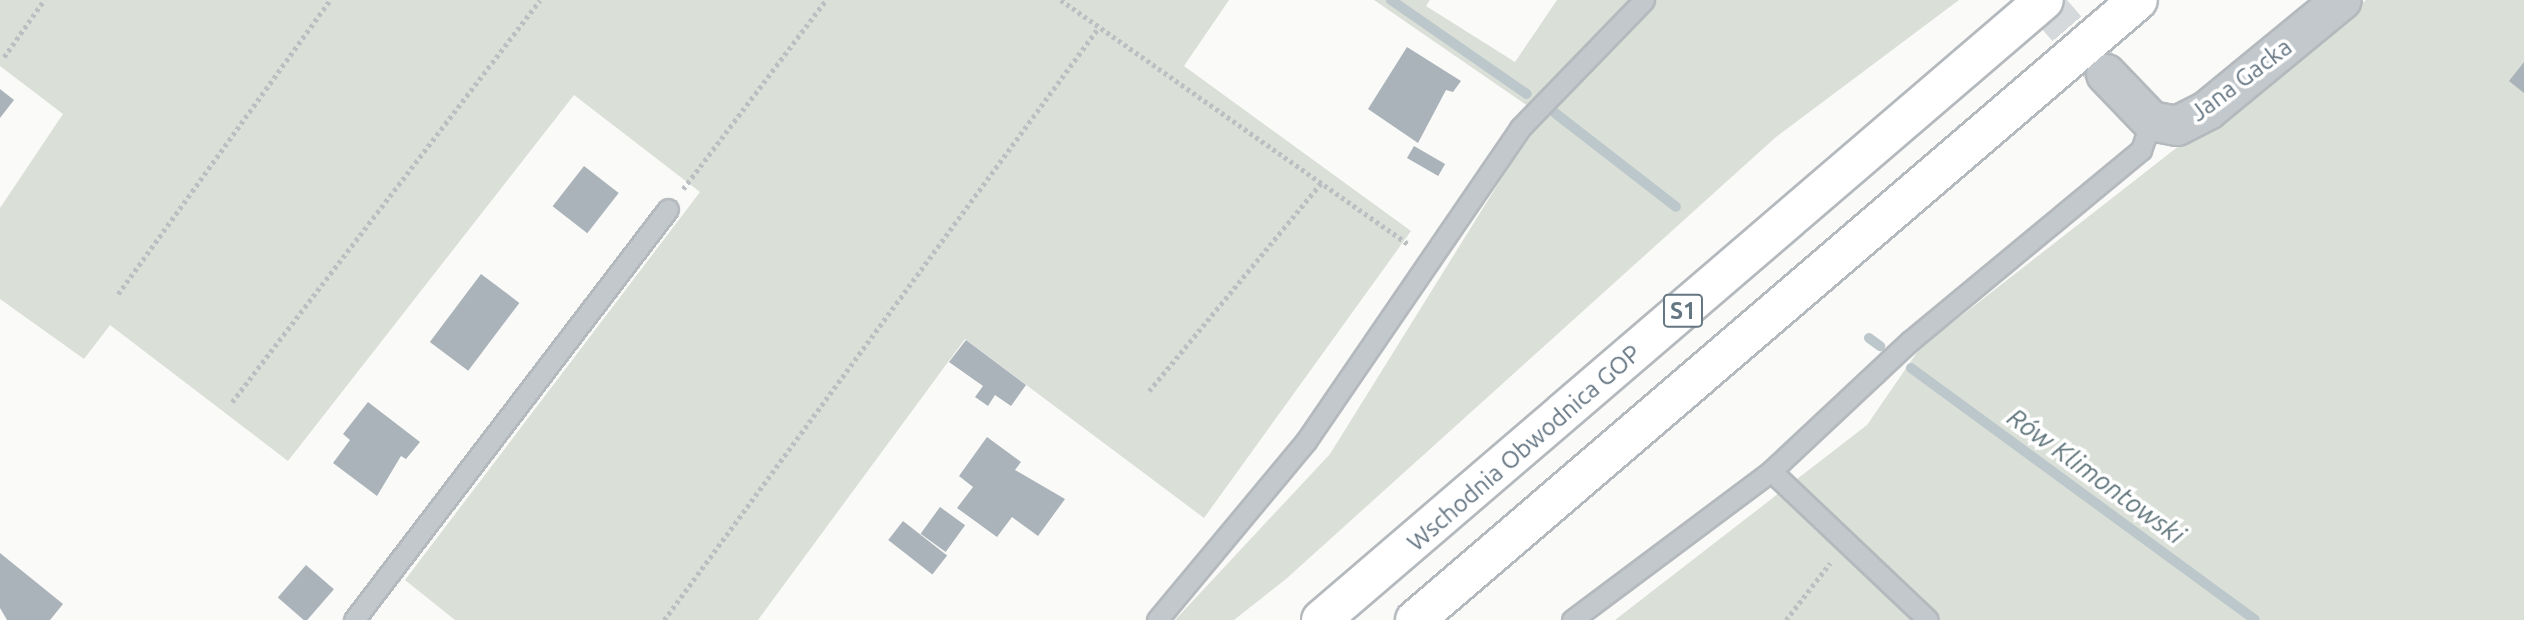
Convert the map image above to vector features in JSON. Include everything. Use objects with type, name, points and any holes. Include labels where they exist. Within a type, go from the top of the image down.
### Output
[{"type":"highway","name":"Wschodnia Obwodnica GOP","points":[[1321,620],[2045,0]]},
{"type":"highway","name":"S1","points":[[1415,620],[2137,0]]},
{"type":"street","name":"Jana Gacka","points":[[2151,121],[2178,127],[2208,110],[2342,0]]},
{"type":"street","points":[[2106,74],[2151,121]]},
{"type":"lane","points":[[1157,620],[1306,441],[1427,258],[1520,128],[1644,0]]},
{"type":"lane","points":[[1572,620],[1771,471],[1910,341],[2141,150],[2151,121]]},
{"type":"lane","points":[[354,620],[668,209]]},
{"type":"lane","points":[[1771,471],[1843,545],[1928,620]]},
{"type":"path","points":[[4,57],[44,0]]},
{"type":"path","points":[[118,294],[330,0]]},
{"type":"path","points":[[232,402],[540,0]]},
{"type":"path","points":[[668,209],[826,0]]},
{"type":"path","points":[[1061,0],[1427,258]]},
{"type":"path","points":[[664,620],[1099,27]]},
{"type":"path","points":[[1149,391],[1321,183]]},
{"type":"path","points":[[1786,620],[1843,545]]},
{"type":"shaded area","points":[[0,0],[1229,0],[1184,66],[1411,231],[1204,518],[965,339],[758,620],[455,620],[405,580],[700,192],[574,95],[288,461],[110,325],[84,359],[0,299],[0,208],[63,114],[0,66]]},
{"type":"shaded area","points":[[1374,0],[1430,0],[1426,6],[1515,62],[1557,0],[1959,0],[1776,137],[1286,579],[1234,620],[1175,620],[1330,454],[1541,115]]},
{"type":"shaded area","points":[[2366,0],[2524,0],[2524,620],[1615,620],[1867,425],[1920,348]]},
{"type":"building","points":[[1407,47],[1461,81],[1453,92],[1446,90],[1418,143],[1368,109]]},
{"type":"building","points":[[2524,62],[2524,93],[2509,81]]},
{"type":"building","points":[[0,89],[14,100],[0,118]]},
{"type":"building","points":[[1414,146],[1445,164],[1438,176],[1407,158]]},
{"type":"building","points":[[584,166],[619,193],[587,233],[553,206]]},
{"type":"building","points":[[481,274],[519,303],[468,371],[430,342]]},
{"type":"building","points":[[966,340],[1026,385],[1011,406],[995,395],[988,406],[975,397],[983,386],[949,362]]},
{"type":"building","points":[[368,402],[420,442],[406,459],[401,456],[377,496],[333,463],[350,440],[343,434]]},
{"type":"building","points":[[987,437],[1021,462],[1015,470],[1065,499],[1038,536],[1012,517],[997,537],[957,508],[973,487],[959,476]]},
{"type":"building","points":[[940,507],[965,525],[946,552],[921,534]]},
{"type":"building","points":[[903,521],[947,555],[932,574],[888,540]]},
{"type":"building","points":[[0,553],[63,604],[50,620],[7,620],[0,608]]},
{"type":"building","points":[[306,565],[334,589],[307,620],[304,620],[278,597]]},
{"type":"waterway","name":"Rów Klimontowski","points":[[1391,0],[1527,94]]},
{"type":"waterway","name":"Rów Klimontowski","points":[[1555,113],[1676,207]]},
{"type":"waterway","name":"Rów Klimontowski","points":[[1869,338],[1880,346]]},
{"type":"waterway","name":"Rów Klimontowski","points":[[1911,368],[2255,620]]},
{"type":"tunnel","points":[[2042,0],[2105,73]]}]
